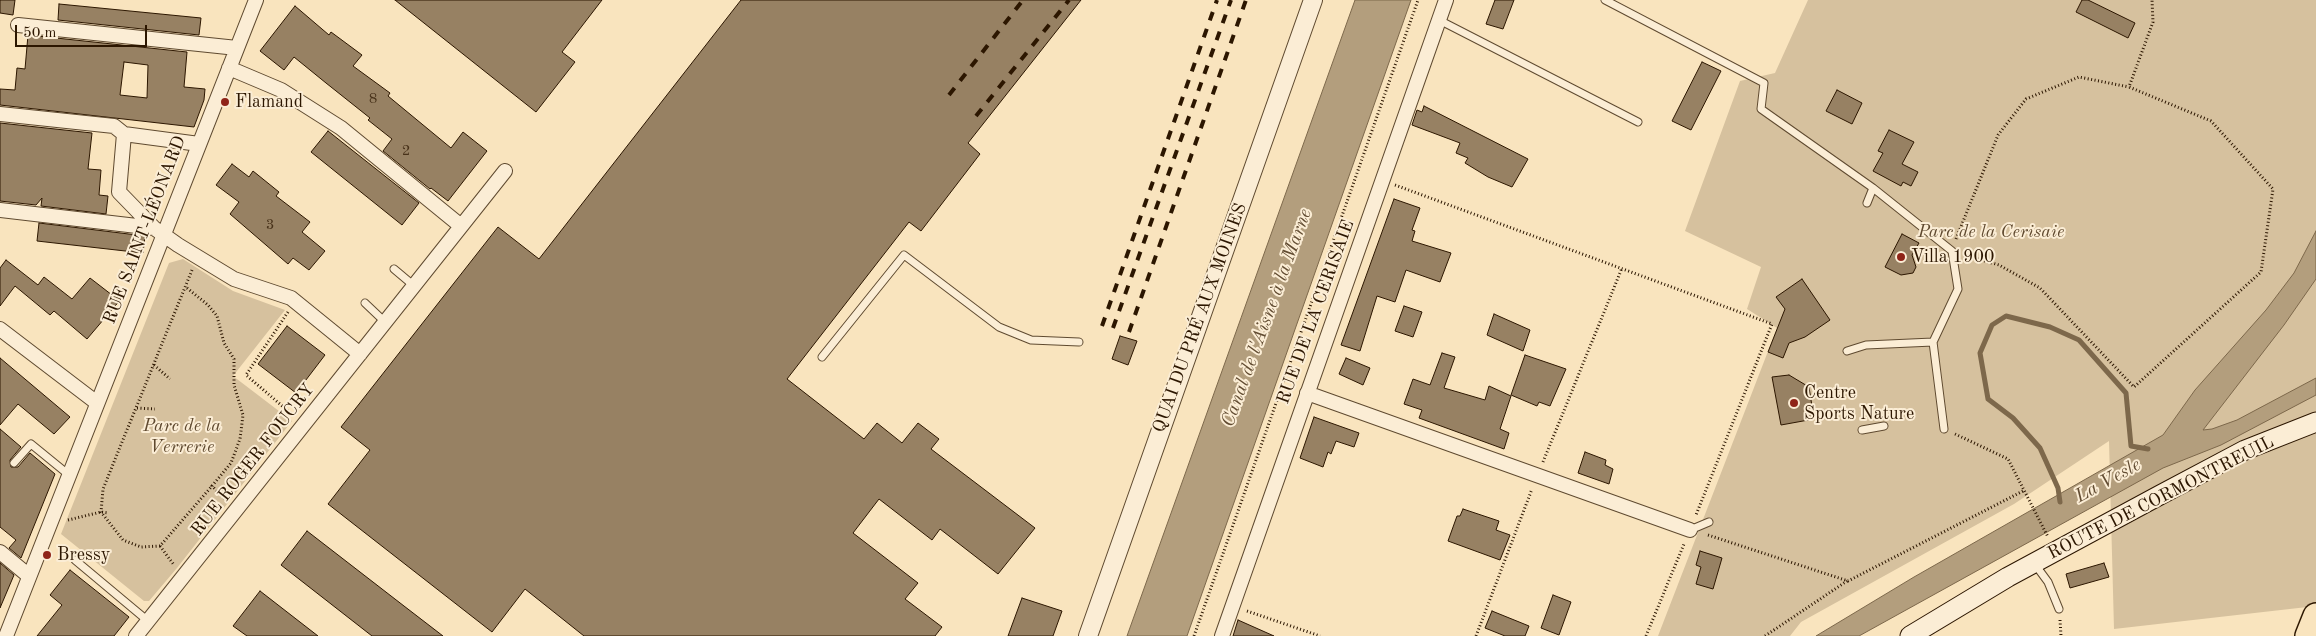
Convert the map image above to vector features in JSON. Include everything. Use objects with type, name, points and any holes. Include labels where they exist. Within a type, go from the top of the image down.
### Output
[{"type":"highway","points":[[2308,636],[2316,616]]},
{"type":"main road","name":"ROUTE DE CORMONTREUIL","points":[[1910,636],[2034,563],[2245,450],[2316,422]]},
{"type":"street","name":"RUE SAINT-LÉONARD","points":[[7,636],[97,403],[158,231],[199,144],[256,0]]},
{"type":"street","name":"QUAI DU PRÉ AUX MOINES","points":[[1088,636],[1313,0]]},
{"type":"street","name":"RUE DE LA CERISAIE","points":[[1222,636],[1446,0]]},
{"type":"street","points":[[18,25],[237,48]]},
{"type":"street","points":[[229,68],[281,90],[341,128],[461,226]]},
{"type":"street","points":[[0,114],[114,126],[124,134],[199,144]]},
{"type":"street","points":[[124,134],[119,192],[158,231],[234,279],[291,298],[360,354]]},
{"type":"street","name":"RUE ROGER FOUCRY","points":[[136,636],[185,577],[413,285],[505,171]]},
{"type":"street","points":[[0,210],[158,231]]},
{"type":"street","points":[[0,329],[97,403]]},
{"type":"street","points":[[1307,393],[1690,530]]},
{"type":"street","points":[[0,552],[29,576]]},
{"type":"lane","points":[[1605,0],[1764,83],[1761,109],[1873,188],[1952,251],[1958,289],[1933,342],[1944,429]]},
{"type":"lane","points":[[1439,20],[1638,122]]},
{"type":"lane","points":[[1867,203],[1873,188]]},
{"type":"lane","points":[[822,357],[904,255],[999,327],[1031,340],[1079,342]]},
{"type":"lane","points":[[394,269],[413,285]]},
{"type":"lane","points":[[365,303],[386,322]]},
{"type":"lane","points":[[1847,351],[1866,345],[1933,342]]},
{"type":"lane","points":[[1862,430],[1884,426]]},
{"type":"lane","points":[[14,463],[32,444],[69,475]]},
{"type":"lane","points":[[1690,530],[1709,522]]},
{"type":"lane","points":[[75,560],[148,621]]},
{"type":"lane","name":"ROUTE DE CORMONTREUIL","points":[[2034,563],[2048,582],[2058,609]]},
{"type":"path","points":[[1194,636],[1418,0]]},
{"type":"path","points":[[2129,87],[2153,22],[2152,0]]},
{"type":"path","points":[[2079,77],[2129,87],[2211,121],[2273,189],[2261,272],[2134,388],[2109,358],[2040,288],[1999,265],[1952,251],[1998,135],[2026,99],[2079,77]]},
{"type":"path","points":[[1383,181],[1772,324],[1646,636]]},
{"type":"path","points":[[187,288],[208,305],[217,316],[224,343],[234,359],[234,384],[243,415],[240,439],[231,463],[160,546],[141,547],[123,540],[101,512],[103,489],[187,288],[192,272],[192,252]]},
{"type":"path","points":[[1476,636],[1538,475],[1622,268]]},
{"type":"path","points":[[296,302],[246,375],[304,425]]},
{"type":"path","points":[[154,365],[170,379]]},
{"type":"path","points":[[137,408],[156,409]]},
{"type":"path","points":[[1944,429],[2008,459],[2026,490],[2052,547],[2052,554]]},
{"type":"path","points":[[212,486],[236,511]]},
{"type":"path","points":[[1765,636],[1848,581],[2026,490]]},
{"type":"path","points":[[53,515],[66,520],[101,512],[109,513]]},
{"type":"path","points":[[1690,530],[1848,581]]},
{"type":"path","points":[[160,546],[185,577]]},
{"type":"path","points":[[1232,606],[1320,636]]},
{"type":"green space","name":"Parc de la Cerisaie","points":[[1808,0],[2316,0],[2316,606],[2114,629],[2109,441],[2014,504],[1801,622],[1790,636],[1658,636],[1777,328],[1747,309],[1761,267],[1685,231],[1740,81],[1775,73]]},
{"type":"green space","name":"Parc de la Verrerie","points":[[183,259],[233,291],[285,310],[233,376],[292,421],[177,568],[149,601],[144,601],[61,534],[169,263]]},
{"type":"water","name":"Canal de l'Aisne à la Marne","points":[[1355,0],[1411,0],[1187,636],[1127,636]]},
{"type":"water","name":"La Vesle","points":[[2316,231],[2316,279],[2284,325],[2203,430],[2212,429],[2237,420],[2316,378],[2316,395],[2221,445],[2163,468],[1859,636],[1816,636],[1914,577],[2163,435],[2195,390],[2266,310],[2294,273]]},
{"type":"building","points":[[0,0],[15,0],[13,15],[0,13]]},
{"type":"building","points":[[395,0],[602,0],[562,52],[575,62],[536,112]]},
{"type":"building","points":[[741,0],[1081,0],[968,143],[980,154],[921,231],[909,222],[787,379],[864,439],[877,423],[902,443],[918,423],[939,439],[931,449],[1035,528],[998,574],[940,529],[932,540],[879,499],[853,533],[918,583],[905,599],[942,627],[935,636],[584,636],[525,589],[492,632],[328,504],[370,450],[341,427],[498,227],[539,259]]},
{"type":"building","points":[[1495,0],[1514,0],[1503,29],[1486,24]]},
{"type":"building","points":[[2082,0],[2088,0],[2135,23],[2128,38],[2076,12]]},
{"type":"building","points":[[59,4],[201,18],[199,35],[58,20]]},
{"type":"building","points":[[295,6],[329,35],[331,32],[362,55],[353,66],[390,93],[388,96],[451,148],[463,132],[487,151],[448,201],[383,151],[392,139],[368,120],[370,118],[294,57],[284,70],[260,51]]},
{"type":"building","points":[[28,35],[187,52],[184,87],[205,89],[204,100],[194,127],[0,105],[0,89],[15,90],[17,68],[25,69]],"holes":[[[124,62],[148,65],[147,98],[120,95]]]},
{"type":"building","points":[[1702,62],[1721,71],[1691,130],[1672,121]]},
{"type":"building","points":[[1837,90],[1862,103],[1852,124],[1826,111]]},
{"type":"building","points":[[1424,106],[1528,159],[1512,187],[1488,177],[1465,163],[1468,158],[1456,153],[1460,143],[1412,125],[1417,110],[1422,112]]},
{"type":"building","points":[[0,123],[92,133],[88,169],[101,170],[99,195],[108,196],[106,214],[41,206],[42,198],[36,205],[0,201]]},
{"type":"building","points":[[1889,130],[1914,142],[1902,164],[1918,172],[1911,186],[1903,182],[1901,186],[1873,171],[1883,153],[1878,151]]},
{"type":"building","points":[[328,131],[419,203],[402,225],[311,152]]},
{"type":"building","points":[[232,164],[249,177],[253,171],[279,192],[276,196],[310,222],[302,232],[325,251],[309,270],[293,258],[288,264],[230,214],[239,202],[216,185]]},
{"type":"building","points":[[1394,199],[1420,208],[1412,230],[1415,231],[1412,241],[1451,253],[1440,282],[1406,270],[1395,302],[1377,296],[1360,351],[1341,345]]},
{"type":"building","points":[[39,223],[145,236],[143,253],[37,241]]},
{"type":"building","name":"Villa 1900","points":[[1902,234],[1919,243],[1912,255],[1916,267],[1913,273],[1901,275],[1885,267]]},
{"type":"building","points":[[6,260],[38,285],[44,277],[72,299],[90,278],[112,295],[121,299],[87,339],[54,311],[50,315],[15,286],[0,306],[0,268]]},
{"type":"building","points":[[1802,279],[1830,320],[1805,337],[1789,343],[1783,358],[1768,352],[1785,309],[1776,297]]},
{"type":"building","points":[[1404,306],[1422,312],[1413,337],[1395,331]]},
{"type":"building","points":[[1494,314],[1530,330],[1523,351],[1487,335]]},
{"type":"building","points":[[287,326],[325,355],[296,393],[258,364]]},
{"type":"building","points":[[1120,336],[1137,341],[1128,365],[1112,359]]},
{"type":"building","points":[[1442,353],[1455,357],[1444,388],[1485,400],[1489,386],[1511,396],[1500,429],[1509,433],[1504,449],[1419,418],[1422,410],[1404,404],[1413,379],[1430,385]]},
{"type":"building","points":[[1525,355],[1566,369],[1550,406],[1539,402],[1537,406],[1511,395]]},
{"type":"building","points":[[0,358],[70,417],[54,434],[18,404],[0,425]]},
{"type":"building","points":[[1346,358],[1370,368],[1363,385],[1339,374]]},
{"type":"building","name":"Centre Sports Nature","points":[[1789,375],[1809,387],[1814,419],[1781,425],[1772,377]]},
{"type":"building","points":[[1314,417],[1359,433],[1354,447],[1336,441],[1331,454],[1328,452],[1323,467],[1300,458]]},
{"type":"building","points":[[0,429],[21,447],[10,460],[11,467],[18,467],[30,453],[55,474],[21,558],[9,548],[16,540],[0,527]]},
{"type":"building","points":[[1585,452],[1606,460],[1605,465],[1613,469],[1609,484],[1578,473]]},
{"type":"building","points":[[1463,509],[1499,521],[1496,530],[1510,535],[1500,560],[1448,541],[1457,516],[1460,516]]},
{"type":"building","points":[[307,531],[443,636],[372,636],[281,565]]},
{"type":"building","points":[[1700,551],[1722,558],[1713,589],[1696,584],[1701,567],[1696,565]]},
{"type":"building","points":[[0,563],[14,575],[0,608]]},
{"type":"building","points":[[2104,563],[2109,577],[2070,588],[2066,574]]},
{"type":"building","points":[[70,570],[129,617],[114,636],[37,636],[62,605],[50,595]]},
{"type":"building","points":[[260,591],[318,636],[247,636],[233,626]]},
{"type":"building","points":[[1553,595],[1571,602],[1559,635],[1541,628]]},
{"type":"building","points":[[1022,598],[1062,611],[1053,636],[1008,636]]},
{"type":"building","points":[[1492,611],[1529,626],[1525,636],[1505,636],[1485,628]]},
{"type":"building","points":[[1238,620],[1274,636],[1233,636]]},
{"type":"waterway","name":"La Vesle","points":[[2060,502],[2058,488],[2040,448],[2013,418],[1988,399],[1980,353],[1992,325],[2006,316],[2050,327],[2079,340],[2126,393],[2131,446],[2148,449]]},
{"type":"railway","points":[[949,95],[1023,0]]},
{"type":"railway","points":[[976,116],[1069,0]]},
{"type":"railway","points":[[1102,326],[1217,0]]},
{"type":"railway","points":[[1113,328],[1231,0]]},
{"type":"railway","points":[[1129,332],[1246,0]]},
{"type":"place","name":"Flamand","points":[[225,102]]},
{"type":"place","name":"Villa 1900","points":[[1901,257]]},
{"type":"place","name":"Centre Sports Nature","points":[[1794,403]]},
{"type":"place","name":"Bressy","points":[[47,555]]}]
